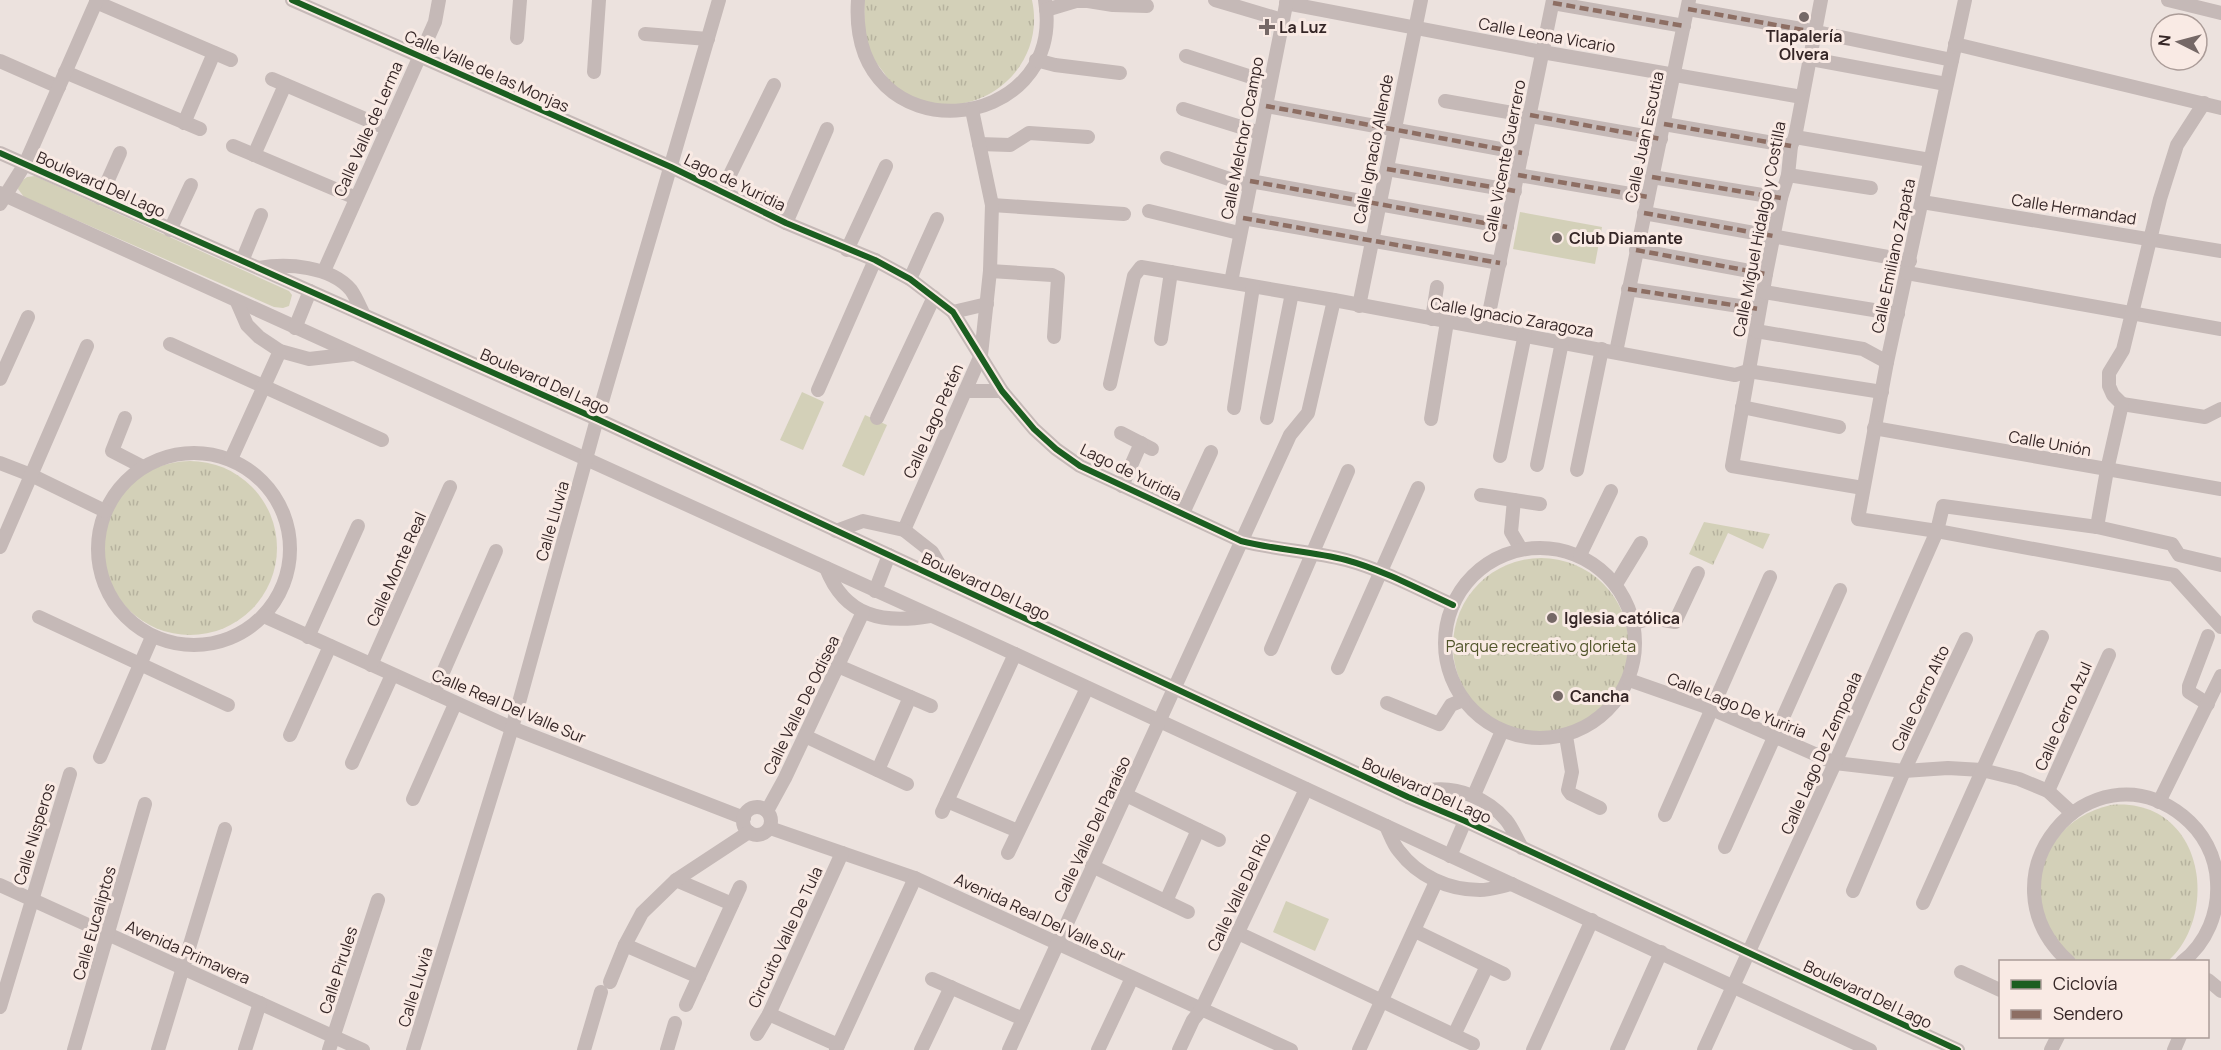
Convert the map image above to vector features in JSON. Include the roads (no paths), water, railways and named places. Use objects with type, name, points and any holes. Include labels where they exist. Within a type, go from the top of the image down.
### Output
[{"type":"street","name":"Calle Valle de las Monjas","points":[[291,0],[671,167]]},
{"type":"street","name":"Calle Valle de Lerma","points":[[324,271],[435,22],[439,0]]},
{"type":"street","points":[[517,38],[520,0]]},
{"type":"street","points":[[594,73],[599,0]]},
{"type":"street","name":"Calle Lluvia","points":[[413,1050],[512,728],[597,419],[719,0]]},
{"type":"street","points":[[858,0],[856,22],[860,45],[870,67],[885,85],[904,100],[926,109],[949,112],[972,110],[988,105],[1010,92],[1027,74],[1036,60],[1045,35],[1045,5],[1088,1],[1113,5],[1148,6]]},
{"type":"street","points":[[1215,0],[1282,20]]},
{"type":"street","name":"Calle Ignacio Allende","points":[[1359,306],[1421,0]]},
{"type":"street","name":"Calle Miguel Hidalgo y Costilla","points":[[1821,0],[1788,175],[1781,198],[1759,309],[1732,466],[1863,488]]},
{"type":"street","name":"Calle Emiliano Zapata","points":[[1937,531],[1858,519],[1887,362],[1965,0]]},
{"type":"street","points":[[2168,0],[2221,13]]},
{"type":"street","points":[[231,60],[97,1],[25,164],[1,197],[354,354],[1015,654],[1870,1050]]},
{"type":"street","points":[[1553,1],[1684,26]]},
{"type":"street","name":"Calle Vicente Guerrero","points":[[1486,328],[1553,1]]},
{"type":"street","name":"Calle Melchor Ocampo","points":[[1231,282],[1286,2]]},
{"type":"street","name":"Calle Leona Vicario","points":[[1286,2],[1542,52],[1802,97]]},
{"type":"street","points":[[1688,4],[1952,60]]},
{"type":"street","name":"Calle Juan Escutia","points":[[1616,352],[1688,4]]},
{"type":"street","points":[[645,34],[708,39]]},
{"type":"street","points":[[1955,44],[2221,108]]},
{"type":"street","points":[[184,123],[214,53]]},
{"type":"street","points":[[1186,56],[1270,83]]},
{"type":"street","points":[[1811,59],[1946,84]]},
{"type":"street","points":[[1036,60],[1055,65],[1120,73]]},
{"type":"street","points":[[0,61],[59,87]]},
{"type":"street","points":[[65,72],[200,129]]},
{"type":"street","points":[[272,79],[386,129]]},
{"type":"street","points":[[254,154],[285,85]]},
{"type":"street","points":[[722,191],[774,85]]},
{"type":"street","points":[[1445,101],[1661,139]]},
{"type":"street","points":[[2204,103],[2177,145],[2160,199],[2123,350],[2109,373],[2109,386],[2113,395],[2122,404],[2205,417],[2221,409]]},
{"type":"street","points":[[1266,106],[1522,153]]},
{"type":"street","points":[[1183,109],[1260,133]]},
{"type":"street","name":"Calle Lago Petén","points":[[904,530],[981,355],[990,271],[992,204],[972,110]]},
{"type":"street","points":[[1664,124],[1930,159]]},
{"type":"street","points":[[786,223],[827,129]]},
{"type":"street","points":[[979,144],[1010,146],[1029,134],[1088,137]]},
{"type":"street","points":[[232,146],[356,198]]},
{"type":"street","name":"Boulevard Del Lago","points":[[0,153],[597,419],[1408,797],[1465,821],[1958,1050]]},
{"type":"street","points":[[100,198],[120,153]]},
{"type":"street","points":[[1167,158],[1250,183],[1507,227]]},
{"type":"street","points":[[847,250],[886,166]]},
{"type":"street","name":"Lago de Yuridia","points":[[671,167],[786,223],[875,260],[909,279],[934,297],[953,312],[1002,391],[1034,429],[1080,466],[1241,541],[1347,561],[1379,572],[1453,605]]},
{"type":"street","points":[[1387,169],[1515,191]]},
{"type":"street","points":[[1518,175],[1648,196]]},
{"type":"street","points":[[1788,175],[1870,188]]},
{"type":"street","points":[[1652,177],[1781,198]]},
{"type":"street","points":[[170,230],[191,185]]},
{"type":"street","name":"Calle Hermandad","points":[[1922,201],[2221,251]]},
{"type":"street","points":[[992,204],[1124,214]]},
{"type":"street","points":[[1149,211],[1239,233]]},
{"type":"street","points":[[1644,213],[1773,236],[1908,267],[2221,329]]},
{"type":"street","points":[[242,261],[260,215]]},
{"type":"street","points":[[1243,218],[1500,263]]},
{"type":"street","points":[[909,279],[937,219]]},
{"type":"street","points":[[1636,250],[1766,274]]},
{"type":"street","points":[[818,390],[875,260]]},
{"type":"street","points":[[259,268],[280,264],[324,271],[351,290],[364,315]]},
{"type":"street","name":"Calle Ignacio Zaragoza","points":[[1110,384],[1137,270],[1141,267],[1525,334],[1735,375],[1748,371],[1882,392]]},
{"type":"street","points":[[990,271],[1058,278],[1054,337]]},
{"type":"street","points":[[1161,339],[1171,273]]},
{"type":"street","points":[[1234,408],[1253,287]]},
{"type":"street","points":[[1432,319],[1437,287]]},
{"type":"street","points":[[1628,289],[1759,309]]},
{"type":"street","points":[[295,328],[310,291]]},
{"type":"street","points":[[1764,292],[1898,314]]},
{"type":"street","points":[[1267,418],[1292,293]]},
{"type":"street","points":[[877,418],[934,297]]},
{"type":"street","name":"Calle Valle Del Paraíso","points":[[1009,1050],[1290,435],[1308,413],[1334,300]]},
{"type":"street","points":[[237,302],[247,325],[259,337],[280,351],[309,359],[354,354]]},
{"type":"street","points":[[953,312],[987,304]]},
{"type":"street","points":[[0,379],[28,317]]},
{"type":"street","points":[[1431,419],[1447,322]]},
{"type":"street","points":[[1756,331],[1863,349],[1887,362]]},
{"type":"street","points":[[1500,456],[1525,334]]},
{"type":"street","points":[[1537,465],[1562,342]]},
{"type":"street","points":[[170,344],[382,440]]},
{"type":"street","points":[[0,547],[87,346]]},
{"type":"street","points":[[1577,470],[1602,349]]},
{"type":"street","points":[[231,459],[280,351]]},
{"type":"street","points":[[965,391],[1002,391]]},
{"type":"street","points":[[2122,404],[2097,527],[2172,544],[2176,547],[2178,555],[2174,575]]},
{"type":"street","points":[[1742,407],[1839,427]]},
{"type":"street","points":[[125,418],[112,451],[142,467]]},
{"type":"street","name":"Calle Unión","points":[[1874,428],[2221,489]]},
{"type":"street","points":[[1121,433],[1146,446],[1122,486]]},
{"type":"street","points":[[201,452],[231,459],[251,471],[268,487],[281,506],[288,528],[291,552],[287,575],[278,597],[264,616],[249,629],[231,639],[212,645],[182,645],[152,637],[132,624],[115,605],[104,584],[98,560],[99,535],[105,511],[121,486],[142,467],[171,455],[201,452]]},
{"type":"street","points":[[1183,513],[1211,452]]},
{"type":"street","points":[[0,462],[31,474],[105,511]]},
{"type":"street","points":[[1271,649],[1348,471]]},
{"type":"street","name":"Calle Monte Real","points":[[371,665],[450,487]]},
{"type":"street","points":[[1338,668],[1418,488]]},
{"type":"street","points":[[1580,555],[1611,491]]},
{"type":"street","points":[[1481,495],[1540,504]]},
{"type":"street","points":[[1514,500],[1511,532],[1521,549]]},
{"type":"street","name":"Calle Lago De Zempoala","points":[[1704,1050],[1835,764],[1937,531],[1944,506],[2097,527]]},
{"type":"street","name":"Boulevard Del Lago","points":[[836,531],[862,521],[904,530],[932,552],[950,583]]},
{"type":"street","points":[[308,637],[358,526]]},
{"type":"street","points":[[1937,531],[2174,575],[2221,627]]},
{"type":"street","points":[[1616,584],[1641,543]]},
{"type":"street","points":[[1551,548],[1580,555],[1600,568],[1616,584],[1630,609],[1634,623],[1636,652],[1629,680],[1618,699],[1604,715],[1586,728],[1566,736],[1545,739],[1523,738],[1502,731],[1481,718],[1463,700],[1453,683],[1447,664],[1446,634],[1453,605],[1464,585],[1480,569],[1499,556],[1521,549],[1551,548]]},
{"type":"street","points":[[434,693],[496,551]]},
{"type":"street","points":[[875,591],[889,555]]},
{"type":"street","points":[[2178,555],[2221,565]]},
{"type":"street","points":[[826,568],[833,585],[851,605],[863,612],[882,619],[914,619],[930,616]]},
{"type":"street","points":[[1634,623],[1652,618],[1675,622],[1698,573]]},
{"type":"street","points":[[1665,815],[1770,577]]},
{"type":"street","points":[[1725,847],[1840,590]]},
{"type":"street","name":"Calle Valle De Odisea","points":[[767,811],[863,612]]},
{"type":"street","name":"Calle Real Del Valle Sur","points":[[264,616],[512,728],[744,818]]},
{"type":"street","points":[[39,617],[228,705]]},
{"type":"street","points":[[2208,636],[2188,693],[2208,704]]},
{"type":"street","points":[[100,757],[152,637]]},
{"type":"street","points":[[1923,903],[2042,637]]},
{"type":"street","name":"Calle Cerro Alto","points":[[1853,891],[1904,771],[1966,639]]},
{"type":"street","points":[[290,735],[330,646]]},
{"type":"street","points":[[1015,654],[944,807],[1018,831]]},
{"type":"street","name":"Calle Cerro Azul","points":[[2048,791],[2109,655]]},
{"type":"street","points":[[838,666],[931,706]]},
{"type":"street","points":[[352,763],[392,675]]},
{"type":"street","points":[[2159,802],[2221,676]]},
{"type":"street","name":"Calle Lago De Yuriria","points":[[1629,680],[1712,709],[1835,764],[1904,771],[1948,768],[1982,770],[2019,779],[2048,791],[2072,813]]},
{"type":"street","points":[[1008,853],[1087,688]]},
{"type":"street","points":[[878,770],[910,697]]},
{"type":"street","points":[[1387,703],[1439,724],[1451,705],[1463,700]]},
{"type":"street","points":[[413,798],[455,704]]},
{"type":"street","points":[[1474,795],[1502,731]]},
{"type":"street","points":[[805,736],[907,784]]},
{"type":"street","points":[[1566,736],[1572,772],[1568,790],[1571,794],[1600,808]]},
{"type":"street","name":"Calle Nisperos","points":[[0,1007],[70,774]]},
{"type":"street","name":"Calle Valle Del Río","points":[[1179,1050],[1193,1020],[1201,1010],[1306,789]]},
{"type":"street","name":"Boulevard Del Lago","points":[[1408,797],[1430,790],[1447,790],[1474,795],[1490,805],[1506,820],[1522,848]]},
{"type":"street","points":[[1126,795],[1219,840]]},
{"type":"street","points":[[2067,960],[2051,943],[2039,922],[2034,898],[2034,874],[2041,850],[2054,830],[2072,813],[2087,804],[2114,796],[2142,797],[2176,810],[2191,822],[2207,845],[2219,871],[2218,895],[2213,918],[2203,939],[2187,960]]},
{"type":"street","name":"Calle Eucaliptos","points":[[74,1050],[145,804]]},
{"type":"street","points":[[584,1050],[605,987],[642,913],[676,880],[748,832],[760,835],[770,828],[771,822],[767,811],[760,807],[747,812],[744,823],[748,832]]},
{"type":"street","points":[[1450,856],[1465,821]]},
{"type":"street","points":[[1386,826],[1398,850],[1416,869],[1436,882],[1459,888],[1481,890],[1512,884]]},
{"type":"street","name":"Avenida Real Del Valle Sur","points":[[770,828],[915,878],[1291,1050]]},
{"type":"street","points":[[158,1050],[225,829]]},
{"type":"street","points":[[1166,902],[1198,830]]},
{"type":"street","name":"Circuito Valle De Tula","points":[[757,1034],[769,1014],[842,853]]},
{"type":"street","points":[[1092,866],[1188,912]]},
{"type":"street","points":[[769,1014],[838,1048],[915,878]]},
{"type":"street","points":[[676,880],[732,904]]},
{"type":"street","points":[[1359,1050],[1436,882]]},
{"type":"street","name":"Avenida Primavera","points":[[0,885],[260,1003],[331,1043],[363,1050]]},
{"type":"street","points":[[686,1005],[740,887]]},
{"type":"street","name":"Calle Pirules","points":[[331,1043],[378,900]]},
{"type":"street","points":[[1533,1050],[1592,920]]},
{"type":"street","points":[[1415,931],[1504,974]]},
{"type":"street","points":[[1238,933],[1473,1044]]},
{"type":"street","points":[[625,945],[699,977]]},
{"type":"street","points":[[1617,1050],[1661,952]]},
{"type":"street","points":[[1454,1035],[1487,966]]},
{"type":"street","points":[[1961,972],[1999,989]]},
{"type":"street","points":[[1098,1050],[1132,978]]},
{"type":"street","points":[[932,979],[1023,1019]]},
{"type":"street","points":[[2209,981],[2221,991]]},
{"type":"street","points":[[921,1050],[951,987]]},
{"type":"street","points":[[245,1050],[260,1003]]},
{"type":"street","points":[[667,1050],[675,1023]]},
{"type":"place","name":"Tlapalería Olvera","points":[[1804,17]]},
{"type":"place","name":"La Luz","points":[[1267,27]]},
{"type":"place","name":"Club Diamante","points":[[1557,238]]},
{"type":"place","name":"Iglesia católica","points":[[1552,618]]},
{"type":"place","name":"Cancha","points":[[1558,696]]},
{"type":"park label","name":"Parque recreativo glorieta","points":[[1541,646]]}]
